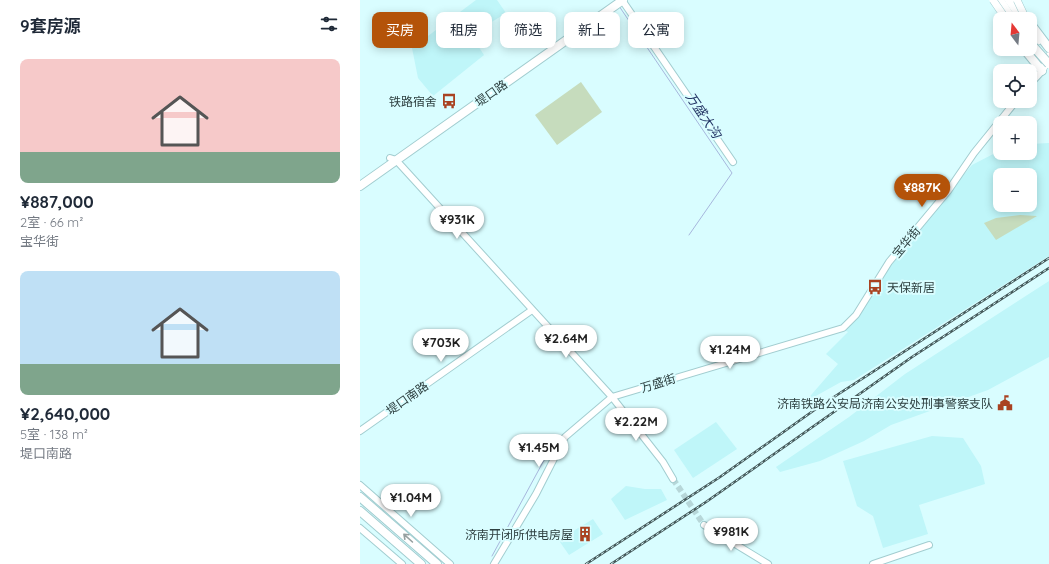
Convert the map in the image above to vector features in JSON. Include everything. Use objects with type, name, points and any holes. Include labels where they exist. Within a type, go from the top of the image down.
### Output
[{"type":"main road","name":"堤口路","points":[[360,186],[393,159],[615,0]]},
{"type":"main road","name":"堤口路","points":[[360,179],[393,159],[623,0]]},
{"type":"main road","points":[[994,0],[1000,12]]},
{"type":"main road","points":[[1000,0],[1008,12]]},
{"type":"main road","points":[[1009,0],[1017,12]]},
{"type":"main road","points":[[1013,0],[1021,12]]},
{"type":"main road","points":[[1018,0],[1023,12]]},
{"type":"main road","points":[[1037,32],[1049,48]]},
{"type":"main road","points":[[1037,47],[1049,55],[1042,71]]},
{"type":"main road","points":[[1037,49],[1049,64],[1042,71]]},
{"type":"main road","points":[[1030,56],[1042,71]]},
{"type":"main road","points":[[360,497],[437,564]]},
{"type":"main road","points":[[360,511],[421,564]]},
{"type":"street","points":[[623,0],[733,162]]},
{"type":"street","points":[[1037,76],[1042,71]]},
{"type":"street","name":"宝华街","points":[[842,328],[856,315],[889,262],[948,191],[974,153],[1010,108]]},
{"type":"street","points":[[393,159],[612,396],[663,462],[673,479]]},
{"type":"street","name":"堤口南路","points":[[360,431],[532,310]]},
{"type":"street","name":"万盛街","points":[[612,396],[842,328]]},
{"type":"street","points":[[494,564],[536,494],[565,437],[612,396]]},
{"type":"street","points":[[360,485],[450,564]]},
{"type":"street","points":[[704,525],[768,564]]},
{"type":"street","points":[[360,528],[402,564]]},
{"type":"street","points":[[873,564],[929,545]]},
{"type":"shaded area","points":[[476,0],[497,0],[505,12],[500,12],[500,17],[492,22],[492,12],[460,12]]},
{"type":"shaded area","points":[[436,30],[436,48],[479,48],[484,55],[433,96],[418,78],[412,48],[428,48],[428,36]]},
{"type":"shaded area","points":[[1049,143],[1049,256],[854,380],[841,382],[805,402],[838,364],[826,354],[848,332],[844,330],[920,226],[972,165],[993,154],[993,160],[1037,160],[1037,144]]},
{"type":"shaded area","points":[[1049,281],[1049,357],[988,390],[891,425],[864,441],[820,461],[780,472],[776,467],[849,417],[905,374]]},
{"type":"shaded area","points":[[716,422],[737,449],[693,478],[674,450]]},
{"type":"shaded area","points":[[932,436],[963,438],[981,466],[985,484],[919,505],[928,534],[883,548],[873,516],[857,506],[843,461]]},
{"type":"shaded area","points":[[626,486],[645,489],[661,489],[667,500],[625,520],[611,499]]},
{"type":"shaded area","points":[[593,519],[603,534],[569,555],[560,542],[562,538]]},
{"type":"green space","points":[[581,82],[602,112],[557,145],[535,115]]},
{"type":"green space","points":[[1020,215],[1037,216],[996,240],[984,223],[996,218]]},
{"type":"waterway","name":"万盛大沟","points":[[619,6],[732,173],[689,235]]},
{"type":"waterway","points":[[492,556],[555,440]]},
{"type":"tunnel","points":[[673,479],[704,525]]},
{"type":"railway","points":[[586,564],[720,477],[820,406],[1049,258]]},
{"type":"railway","points":[[611,564],[706,502],[912,357],[1049,268]]},
{"type":"place","name":"铁路宿舍","points":[[449,101]]},
{"type":"place","name":"天保新居","points":[[875,287]]},
{"type":"place","name":"济南铁路公安局济南公安处刑事警察支队","points":[[1005,403]]},
{"type":"place","name":"济南开闭所供电房屋","points":[[585,534]]}]
